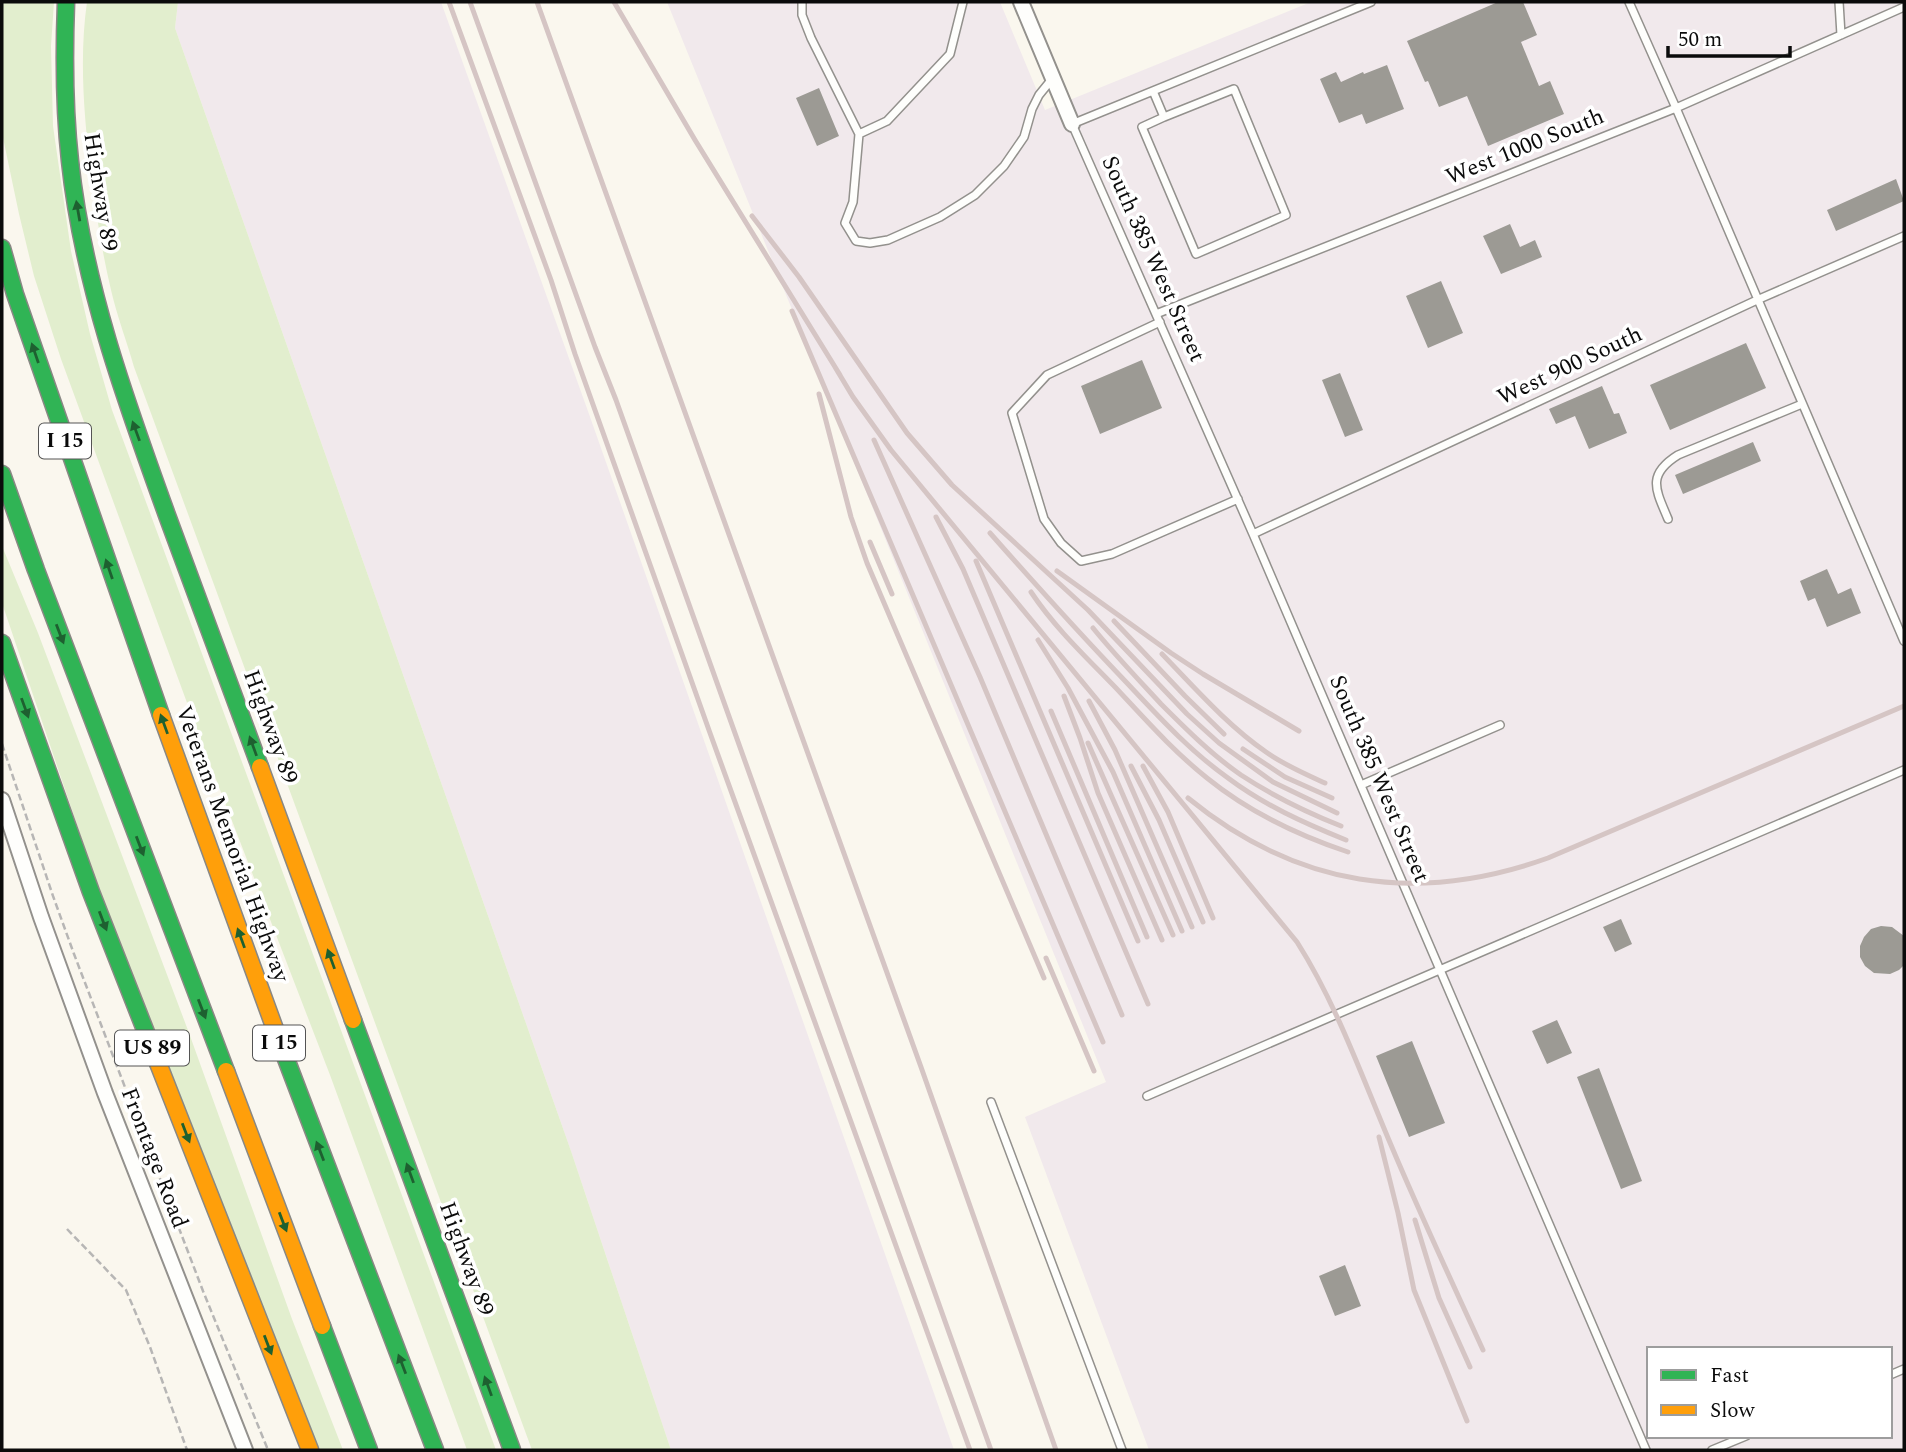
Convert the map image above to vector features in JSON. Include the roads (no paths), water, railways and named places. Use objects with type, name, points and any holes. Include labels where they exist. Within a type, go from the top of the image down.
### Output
[{"type":"main road","name":"Highway 89","points":[[66,2],[63,52],[67,140],[86,256],[111,356],[138,437],[512,1450]]},
{"type":"main road","name":"Veterans Memorial Highway","points":[[2,248],[19,307],[131,633],[297,1090],[435,1450]]},
{"type":"main road","name":"I 15","points":[[2,474],[369,1450]]},
{"type":"main road","points":[[2,502],[36,570]]},
{"type":"main road","name":"US 89","points":[[2,643],[91,892],[310,1450]]},
{"type":"street","points":[[1021,2],[1072,124]]},
{"type":"street","name":"Frontage Road","points":[[2,800],[105,1093],[245,1450]]},
{"type":"lane","points":[[802,2],[802,15],[811,38],[859,134],[853,202],[845,223],[856,241],[870,243],[888,240],[940,217],[975,195],[1004,166],[1024,137],[1032,109],[1052,78]]},
{"type":"lane","points":[[859,134],[887,121],[950,54],[963,2]]},
{"type":"lane","points":[[1072,124],[1371,2]]},
{"type":"lane","points":[[1629,2],[1904,641]]},
{"type":"lane","points":[[1839,2],[1841,35]]},
{"type":"lane","name":"West 1000 South","points":[[1156,314],[1676,108],[1904,7]]},
{"type":"lane","points":[[1234,89],[1286,215],[1196,254],[1142,127],[1164,117],[1234,89]]},
{"type":"lane","points":[[1153,91],[1164,117]]},
{"type":"lane","name":"South 385 West Street","points":[[1072,124],[1238,499],[1646,1450]]},
{"type":"lane","name":"West 900 South","points":[[1253,534],[1757,300],[1904,236]]},
{"type":"lane","points":[[1160,322],[1048,375],[1012,413],[1044,519],[1061,543],[1081,561],[1112,554],[1238,499]]},
{"type":"lane","points":[[1668,519],[1656,484],[1657,475],[1669,461],[1802,404]]},
{"type":"lane","points":[[1361,785],[1500,725]]},
{"type":"lane","points":[[1147,1096],[1904,770]]},
{"type":"lane","points":[[992,1102],[1122,1450]]},
{"type":"lane","points":[[1712,1450],[1741,1438]]},
{"type":"railway","points":[[449,2],[970,1450]]},
{"type":"railway","points":[[470,2],[616,400],[991,1450]]},
{"type":"railway","points":[[537,2],[921,1067],[1056,1450]]},
{"type":"railway","points":[[614,2],[695,140],[840,375]]},
{"type":"railway","points":[[752,216],[799,277],[907,433],[952,485],[1088,610],[1187,714],[1219,743],[1273,782],[1337,813]]},
{"type":"railway","points":[[792,311],[1103,1042]]},
{"type":"railway","points":[[835,367],[891,450],[1297,942],[1337,1016],[1413,1197],[1483,1350]]},
{"type":"railway","points":[[819,394],[851,517],[867,563],[1044,978]]},
{"type":"railway","points":[[874,440],[980,677],[1122,1015]]},
{"type":"railway","points":[[936,517],[963,569],[1148,1004]]},
{"type":"railway","points":[[990,533],[1109,665],[1201,757],[1270,805],[1346,840]]},
{"type":"railway","points":[[870,542],[892,594]]},
{"type":"railway","points":[[976,561],[1138,941]]},
{"type":"railway","points":[[1057,571],[1171,653],[1299,731]]},
{"type":"railway","points":[[1031,592],[1071,642],[1171,746],[1207,778],[1240,802],[1274,821],[1348,852]]},
{"type":"railway","points":[[1114,621],[1224,734]]},
{"type":"railway","points":[[1093,628],[1161,704],[1220,759],[1277,797],[1341,826]]},
{"type":"railway","points":[[1038,640],[1068,688],[1113,772],[1182,931]]},
{"type":"railway","points":[[1162,654],[1238,730],[1280,761],[1325,783]]},
{"type":"railway","points":[[1064,696],[1098,793],[1162,940]]},
{"type":"railway","points":[[1089,701],[1115,750],[1192,927]]},
{"type":"railway","points":[[1188,798],[1229,828],[1272,852],[1315,868],[1359,879],[1405,883],[1451,881],[1499,873],[1548,858],[1904,706]]},
{"type":"railway","points":[[1051,711],[1147,937]]},
{"type":"railway","points":[[1088,743],[1173,935]]},
{"type":"railway","points":[[1243,749],[1285,777],[1332,798]]},
{"type":"railway","points":[[1131,766],[1159,820],[1203,922]]},
{"type":"railway","points":[[1143,766],[1168,812],[1213,918]]},
{"type":"railway","points":[[1046,958],[1094,1071]]},
{"type":"railway","points":[[1379,1137],[1414,1290],[1467,1421]]},
{"type":"railway","points":[[1415,1220],[1439,1298],[1470,1367]]}]
